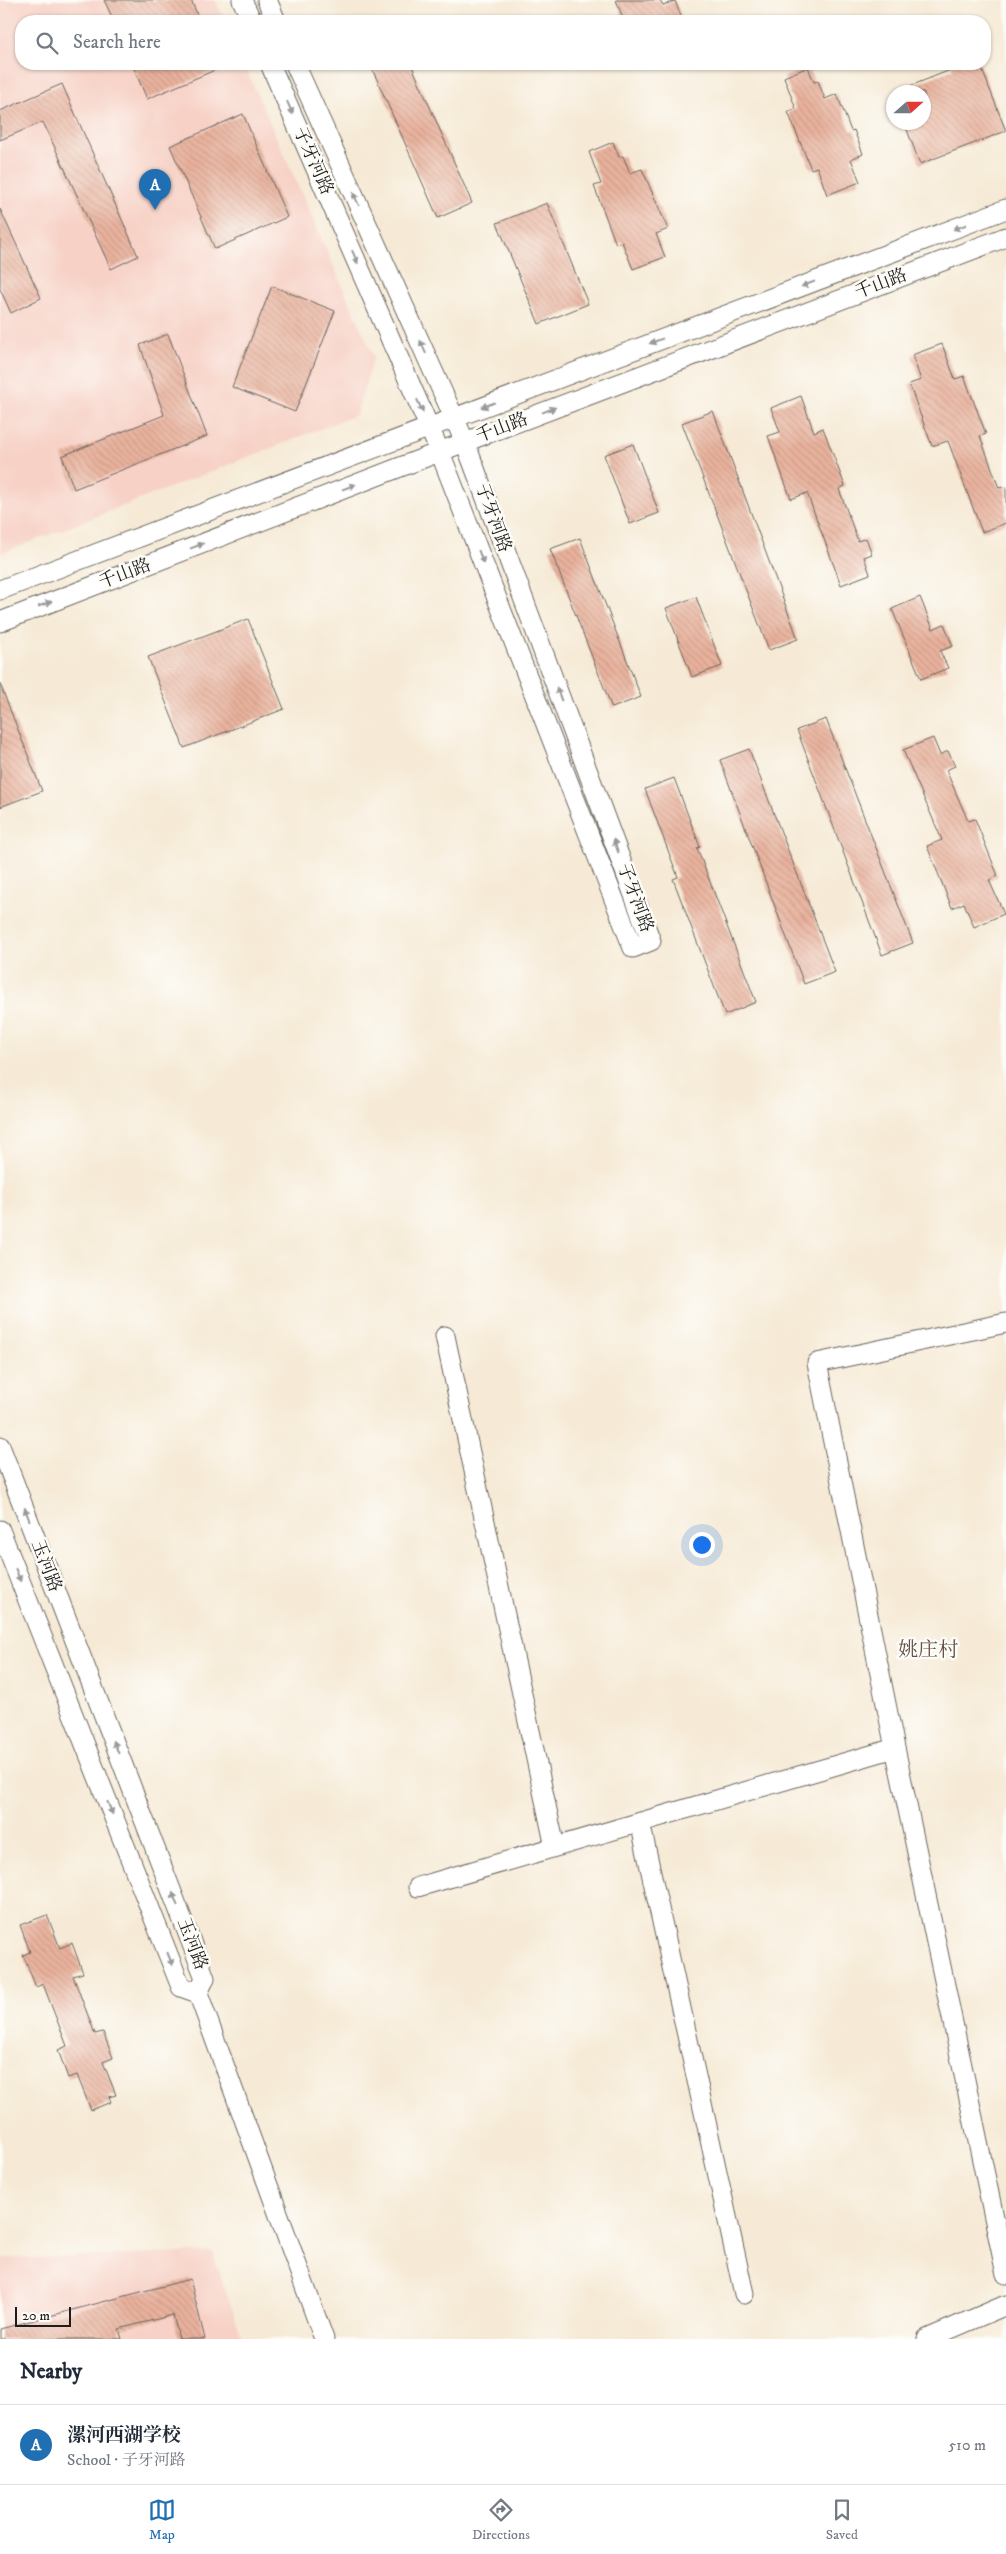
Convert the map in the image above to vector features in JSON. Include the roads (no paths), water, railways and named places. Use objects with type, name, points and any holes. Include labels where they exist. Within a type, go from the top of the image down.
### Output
[{"type":"street","points":[[242,0],[249,15]]},
{"type":"street","points":[[267,0],[273,15]]},
{"type":"street","name":"子牙河路","points":[[273,70],[440,452],[633,948],[651,941],[465,442],[298,70]]},
{"type":"street","name":"千山路","points":[[0,590],[1006,210]]},
{"type":"street","name":"千山路","points":[[0,622],[1006,236]]},
{"type":"street","points":[[1006,1323],[817,1363],[895,1748],[1006,2274]]},
{"type":"street","points":[[445,1336],[555,1847]]},
{"type":"street","name":"玉河路","points":[[0,1446],[8,1488],[205,1978],[198,1993],[181,1988],[0,1530]]},
{"type":"street","points":[[418,1887],[895,1748]]},
{"type":"street","points":[[640,1822],[744,2294]]},
{"type":"street","points":[[198,1993],[324,2339]]},
{"type":"street","points":[[927,2339],[1006,2305]]},
{"type":"place","name":"漯河西湖学校","points":[[155,210]]},
{"type":"district","name":"姚庄村","points":[[928,1650]]}]
